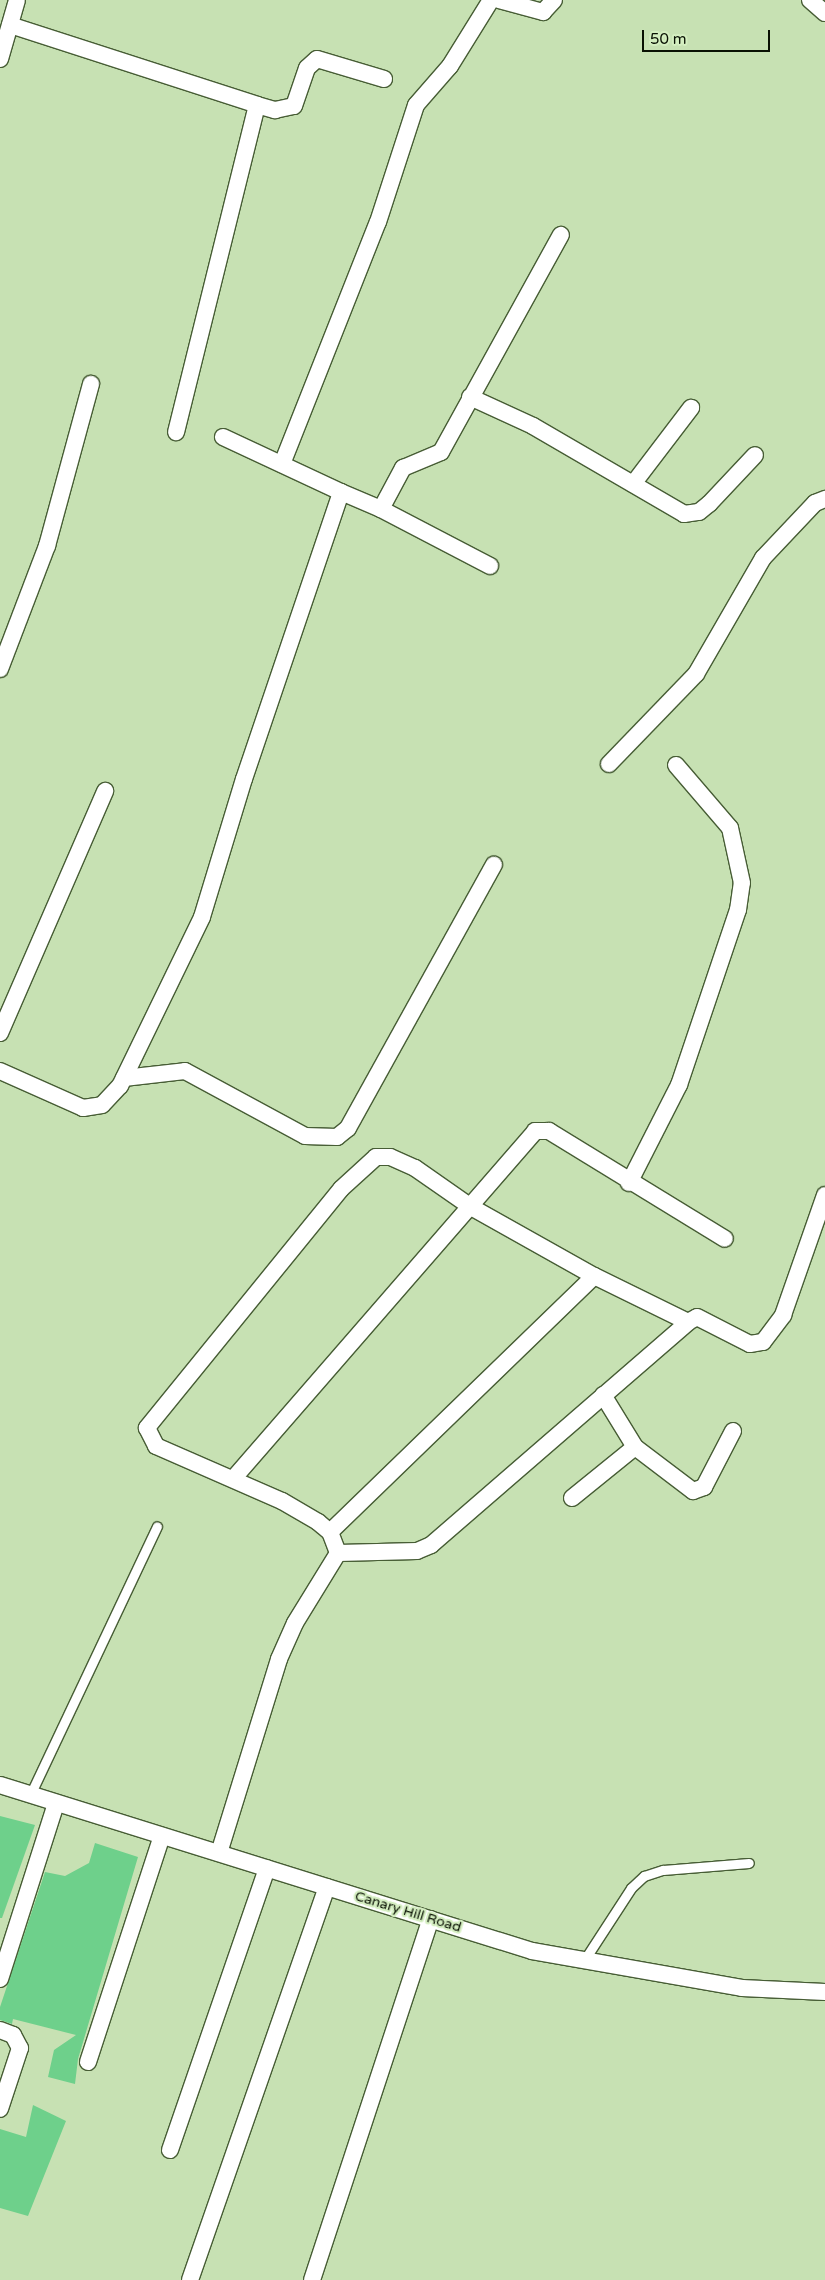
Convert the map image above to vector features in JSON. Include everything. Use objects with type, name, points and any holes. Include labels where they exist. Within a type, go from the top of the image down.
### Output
[{"type":"street","points":[[0,58],[16,0]]},
{"type":"street","points":[[282,464],[378,222],[416,105],[455,58],[487,1],[543,12],[554,0]]},
{"type":"street","points":[[810,0],[825,13]]},
{"type":"street","points":[[10,25],[258,105],[281,110],[294,106],[307,68],[317,59],[384,79]]},
{"type":"street","points":[[176,432],[258,105]]},
{"type":"street","points":[[381,509],[404,468],[434,459],[441,452],[561,235]]},
{"type":"street","points":[[0,668],[47,546],[91,384]]},
{"type":"street","points":[[470,397],[533,426],[674,510],[699,512],[755,455]]},
{"type":"street","points":[[633,484],[691,408]]},
{"type":"street","points":[[223,437],[381,509],[490,566]]},
{"type":"street","points":[[0,1071],[83,1108],[102,1105],[124,1078],[202,916],[244,779],[341,492]]},
{"type":"street","points":[[609,764],[696,674],[763,558],[815,502],[825,499]]},
{"type":"street","points":[[629,1183],[679,1085],[738,910],[742,883],[730,828],[676,765]]},
{"type":"street","points":[[0,1033],[105,791]]},
{"type":"street","points":[[124,1078],[185,1071],[305,1136],[337,1137],[348,1128],[494,865]]},
{"type":"street","points":[[233,1479],[539,1130],[725,1239]]},
{"type":"street","points":[[338,1553],[330,1532],[282,1501],[156,1446],[148,1434],[149,1422],[341,1189],[372,1160],[385,1156],[432,1178],[471,1207],[594,1276],[688,1322]]},
{"type":"street","points":[[338,1553],[417,1551],[431,1545],[688,1322],[700,1317],[750,1344],[763,1342],[783,1315],[825,1195]]},
{"type":"street","points":[[330,1532],[594,1276]]},
{"type":"street","points":[[603,1395],[635,1447],[668,1475],[698,1491],[733,1431]]},
{"type":"street","points":[[572,1498],[635,1447]]},
{"type":"street","points":[[220,1853],[279,1659],[295,1623],[338,1553]]},
{"type":"street","name":"Canary Hill Road","points":[[0,1785],[431,1919],[582,1962],[742,1988],[825,1992]]},
{"type":"street","points":[[0,1979],[56,1803]]},
{"type":"street","points":[[88,2062],[162,1836]]},
{"type":"street","points":[[170,2150],[267,1868]]},
{"type":"street","points":[[190,2280],[327,1886]]},
{"type":"street","points":[[312,2280],[431,1919]]},
{"type":"street","points":[[0,2030],[13,2035],[20,2048],[0,2109]]},
{"type":"lane","points":[[30,1795],[157,1526]]},
{"type":"lane","points":[[582,1962],[631,1888],[644,1876],[663,1870],[749,1863]]},
{"type":"building","points":[[0,1816],[35,1825],[2,1918],[0,1918]]},
{"type":"building","points":[[95,1843],[138,1857],[78,2059],[75,2084],[48,2077],[54,2050],[76,2035],[13,2019],[12,2024],[0,2020],[0,2007],[45,1872],[65,1876],[89,1863]]},
{"type":"building","points":[[33,2105],[66,2121],[28,2216],[0,2208],[0,2129],[26,2137]]}]
